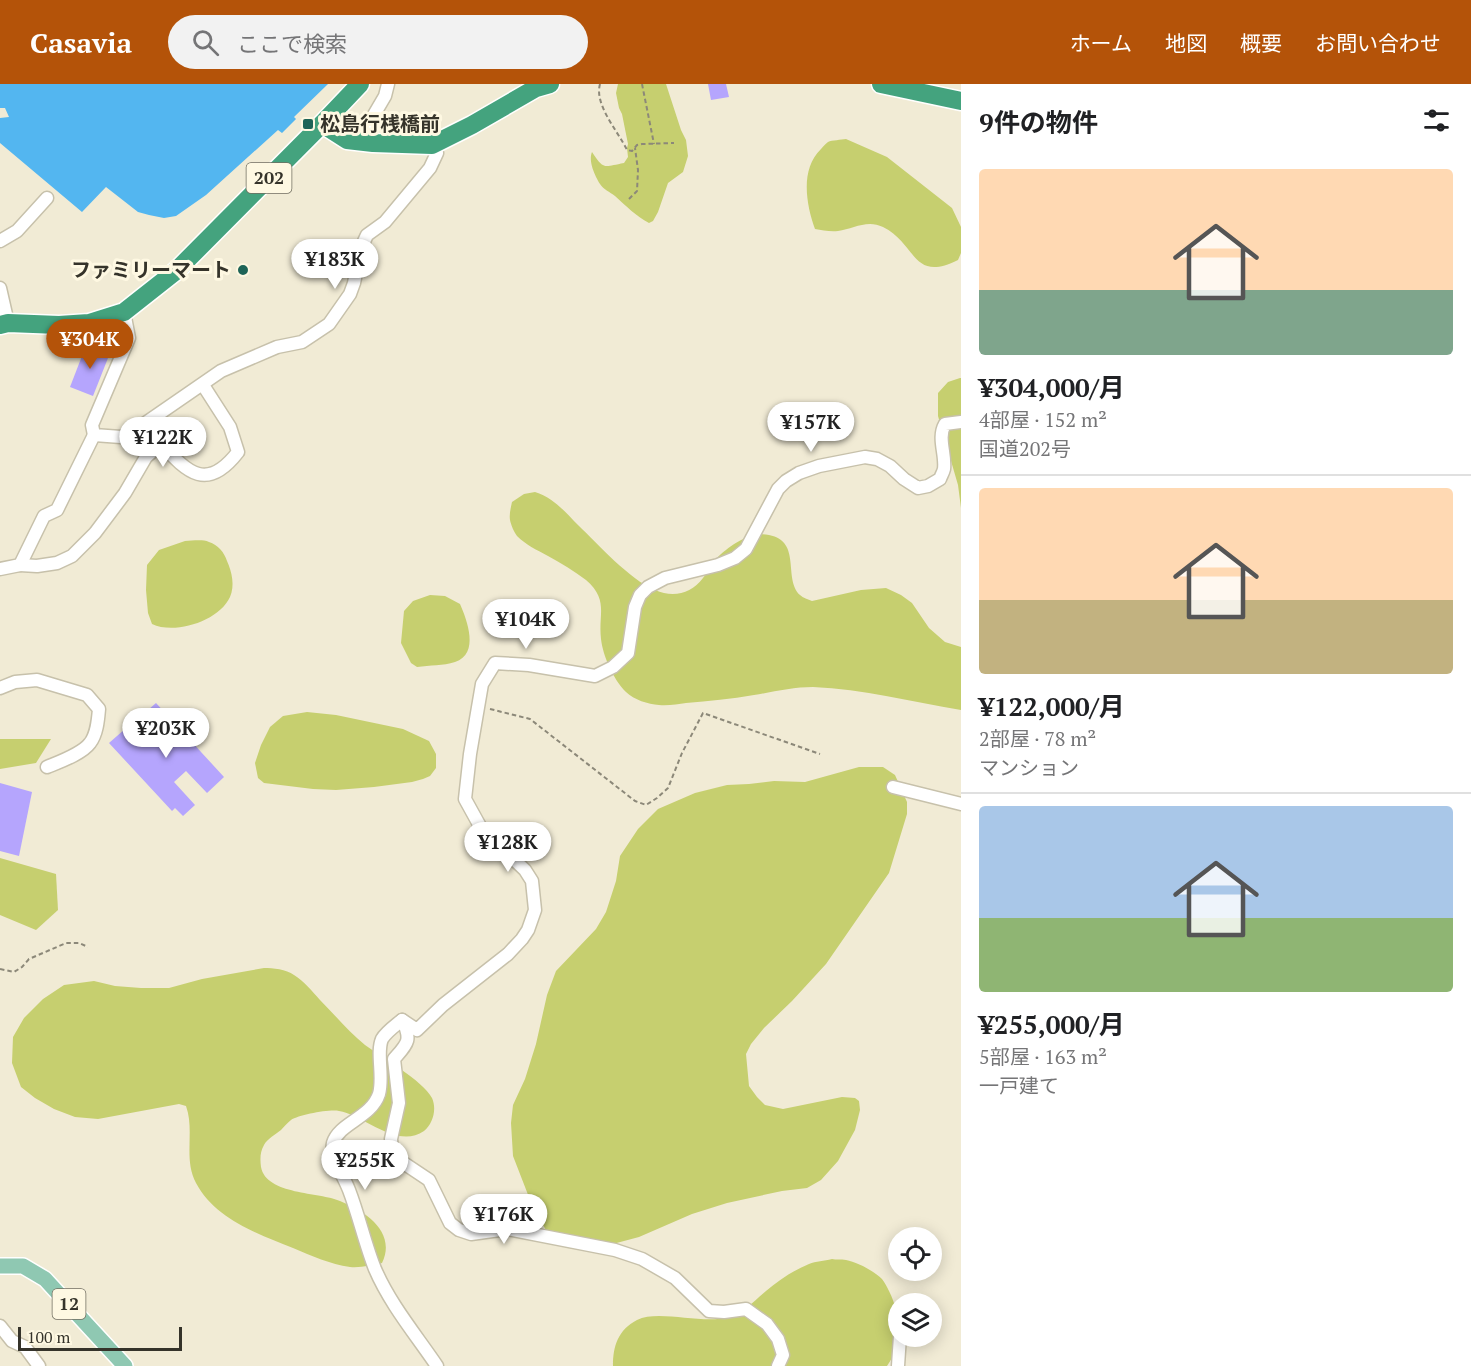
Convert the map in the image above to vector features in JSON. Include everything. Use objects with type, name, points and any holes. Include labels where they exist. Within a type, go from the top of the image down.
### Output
[{"type":"highway","name":"202","points":[[4,324],[89,323],[124,312],[176,271],[360,84]]},
{"type":"highway","points":[[322,124],[347,140],[432,145],[536,88],[550,84]]},
{"type":"highway","points":[[881,84],[944,91],[961,101]]},
{"type":"main road","name":"12","points":[[0,1266],[23,1266],[45,1279],[125,1366]]},
{"type":"street","points":[[358,142],[385,96],[388,84]]},
{"type":"street","points":[[94,435],[121,437],[134,431],[221,372],[277,347],[302,342],[329,324],[350,294],[361,248],[367,235],[385,222],[430,168],[437,153],[432,145]]},
{"type":"street","points":[[0,241],[17,231],[47,198]]},
{"type":"street","points":[[0,288],[4,324]]},
{"type":"street","points":[[20,565],[44,516],[57,510],[94,435],[92,425],[129,338],[124,312]]},
{"type":"street","points":[[0,569],[20,565],[37,566],[57,563],[72,556],[95,533],[125,493],[146,457],[161,444],[181,465],[202,475],[212,475],[231,461],[238,452],[230,427],[203,385]]},
{"type":"street","points":[[402,1020],[417,1030],[443,1005],[508,954],[528,930],[535,910],[532,881],[513,856],[481,828],[465,799],[482,684],[495,663],[529,665],[595,676],[613,666],[628,653],[635,607],[640,595],[648,587],[665,578],[718,565],[735,558],[746,549],[778,489],[786,481],[799,473],[819,466],[865,457],[878,459],[890,466],[918,488],[928,486],[940,479],[944,469],[941,431],[945,424],[961,422]]},
{"type":"street","points":[[0,688],[15,682],[37,680],[87,695],[99,709],[97,726],[90,744],[47,767]]},
{"type":"street","points":[[893,787],[961,804]]},
{"type":"street","points":[[402,1020],[382,1039],[381,1087],[377,1099],[369,1111],[343,1129],[334,1141],[332,1150],[349,1189],[376,1270],[393,1302],[437,1366]]},
{"type":"street","points":[[402,1020],[409,1034],[407,1044],[394,1059],[399,1102],[391,1139],[392,1150],[399,1160],[429,1180],[450,1223],[459,1230],[471,1234],[507,1229],[615,1250],[642,1259],[675,1278],[709,1311],[724,1312],[746,1309],[767,1324],[778,1339],[783,1355],[778,1366]]},
{"type":"street","points":[[0,1326],[12,1341],[26,1347],[39,1366]]},
{"type":"street","points":[[898,1366],[899,1347]]},
{"type":"path","points":[[600,84],[598,87],[603,108],[627,150],[632,152],[637,145],[674,143]]},
{"type":"path","points":[[642,84],[654,144]]},
{"type":"path","points":[[629,199],[638,191],[635,148]]},
{"type":"path","points":[[478,706],[531,718],[635,801],[646,805],[668,788],[682,753],[704,713],[820,754]]},
{"type":"path","points":[[0,969],[14,972],[29,959],[66,943],[79,943],[88,947]]},
{"type":"green space","points":[[618,84],[666,84],[686,140],[688,156],[683,172],[668,183],[658,212],[653,221],[649,223],[601,186],[591,164],[592,152],[605,166],[624,163],[628,157],[628,144],[616,93]]},
{"type":"green space","points":[[846,139],[887,157],[952,208],[961,227],[961,253],[958,260],[943,266],[932,267],[923,264],[894,234],[877,225],[866,224],[835,231],[815,229],[807,198],[810,166],[814,157],[827,143]]},
{"type":"green space","points":[[961,378],[961,508],[958,485],[938,416],[938,393],[948,382]]},
{"type":"green space","points":[[535,492],[559,506],[635,578],[655,590],[668,594],[681,593],[693,588],[714,561],[727,549],[747,537],[762,534],[779,539],[785,545],[789,552],[795,588],[800,595],[812,601],[861,590],[886,588],[901,595],[912,603],[929,628],[945,642],[961,647],[961,710],[869,693],[813,687],[669,705],[646,703],[629,695],[621,687],[606,660],[601,639],[601,608],[598,594],[586,580],[572,570],[524,542],[517,536],[511,524],[512,502],[524,494]]},
{"type":"green space","points":[[185,541],[206,541],[215,545],[222,552],[226,558],[233,584],[230,597],[216,613],[196,624],[172,628],[152,624],[148,613],[146,590],[147,565],[159,550]]},
{"type":"green space","points":[[430,595],[445,596],[460,604],[468,627],[469,644],[463,658],[455,662],[417,667],[411,663],[401,643],[404,611],[413,601]]},
{"type":"green space","points":[[307,712],[336,715],[403,729],[429,741],[436,754],[436,768],[430,776],[423,779],[374,787],[336,790],[264,783],[258,778],[255,763],[270,727],[283,716]]},
{"type":"green space","points":[[0,739],[51,739],[36,763],[0,769]]},
{"type":"green space","points":[[859,767],[883,767],[895,775],[907,802],[907,814],[889,873],[826,964],[764,1028],[746,1054],[749,1086],[765,1105],[783,1109],[842,1097],[855,1098],[859,1101],[860,1110],[855,1130],[838,1161],[821,1180],[807,1188],[727,1203],[692,1214],[639,1237],[594,1249],[567,1248],[552,1241],[532,1205],[513,1156],[511,1123],[513,1105],[525,1079],[547,995],[556,971],[596,929],[606,912],[616,881],[620,856],[638,829],[658,809],[695,793],[727,785],[774,781],[805,782]]},
{"type":"green space","points":[[0,858],[56,874],[58,910],[36,930],[0,915]]},
{"type":"green space","points":[[264,968],[283,970],[298,977],[359,1040],[420,1084],[432,1098],[434,1111],[432,1120],[424,1131],[414,1136],[392,1134],[349,1114],[328,1111],[307,1114],[291,1120],[267,1141],[262,1150],[261,1167],[265,1176],[273,1183],[283,1188],[340,1201],[350,1205],[376,1224],[385,1242],[386,1252],[382,1263],[354,1267],[328,1262],[266,1237],[226,1216],[204,1196],[192,1174],[189,1155],[190,1125],[186,1106],[179,1104],[98,1119],[75,1117],[54,1109],[21,1087],[12,1063],[13,1037],[24,1018],[43,999],[64,985],[94,981],[115,986],[169,988],[202,979]]},
{"type":"green space","points":[[832,1259],[850,1261],[865,1267],[882,1279],[890,1293],[888,1347],[896,1347],[887,1366],[613,1366],[618,1339],[625,1329],[637,1320],[657,1316],[707,1319],[729,1317],[744,1309],[792,1272],[812,1263]]},
{"type":"water","points":[[0,84],[328,84],[294,117],[296,119],[282,133],[278,130],[206,195],[176,216],[164,218],[138,212],[106,187],[82,212],[0,143],[0,118],[9,117],[5,108],[0,108]]},
{"type":"building","points":[[708,84],[726,84],[729,97],[711,100]]},
{"type":"building","points":[[87,343],[110,353],[93,396],[70,387]]},
{"type":"building","points":[[156,703],[224,777],[207,793],[186,771],[174,782],[195,805],[183,816],[175,808],[172,811],[109,743],[125,729],[136,741],[150,728],[140,717]]},
{"type":"building","points":[[0,783],[32,792],[19,856],[0,851]]},
{"type":"place","name":"松島行桟橋前","points":[[308,124]]},
{"type":"place","name":"ファミリーマート","points":[[243,270]]}]
